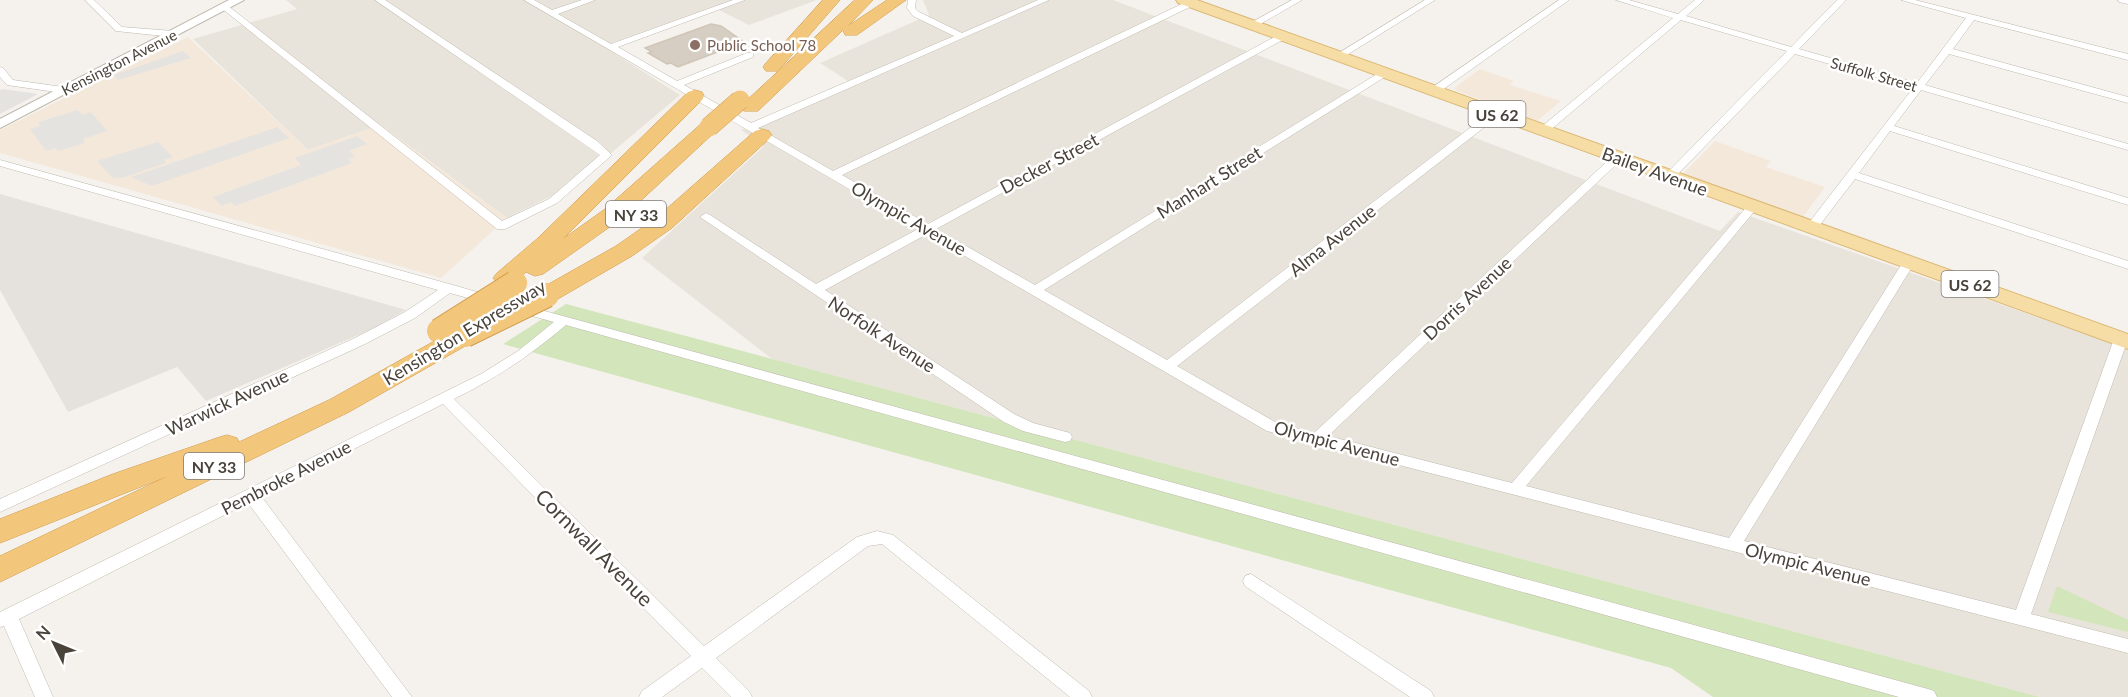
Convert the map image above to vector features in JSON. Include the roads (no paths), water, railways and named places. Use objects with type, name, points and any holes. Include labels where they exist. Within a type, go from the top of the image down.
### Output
[{"type":"highway","points":[[772,68],[832,0]]},
{"type":"highway","name":"Kensington Expressway","points":[[746,104],[772,68],[847,0]]},
{"type":"highway","name":"Kensington Expressway","points":[[0,554],[236,442],[331,394],[439,331],[510,280],[566,249],[613,214],[746,104],[771,89],[865,0]]},
{"type":"highway","points":[[771,89],[874,14],[898,0]]},
{"type":"highway","points":[[510,280],[686,91]]},
{"type":"highway","name":"Kensington Expressway","points":[[0,570],[339,406],[544,291],[635,215],[716,130]]},
{"type":"highway","points":[[544,291],[624,251],[664,223],[756,131]]},
{"type":"highway","points":[[0,531],[123,481],[236,442]]},
{"type":"highway","points":[[0,584],[90,527]]},
{"type":"main road","name":"Bailey Avenue","points":[[1187,2],[2125,341]]},
{"type":"street","points":[[89,0],[119,29],[173,34]]},
{"type":"street","name":"Kensington Avenue","points":[[0,123],[238,0]]},
{"type":"street","points":[[224,7],[501,226],[553,201],[607,153],[379,0]]},
{"type":"street","name":"Olympic Avenue","points":[[528,0],[1272,427],[2128,646]]},
{"type":"street","points":[[551,13],[591,0]]},
{"type":"street","points":[[610,47],[741,0]]},
{"type":"street","points":[[912,0],[911,8],[915,14],[962,36]]},
{"type":"street","points":[[756,131],[1045,0]]},
{"type":"street","points":[[1252,25],[1298,0]]},
{"type":"street","points":[[1339,56],[1431,0]]},
{"type":"street","points":[[1434,91],[1565,0]]},
{"type":"street","name":"Suffolk Street","points":[[1620,0],[2128,147]]},
{"type":"street","points":[[1544,130],[1700,0]]},
{"type":"street","points":[[1670,176],[1842,0]]},
{"type":"street","points":[[1905,0],[2128,57]]},
{"type":"street","points":[[2122,0],[2128,2]]},
{"type":"street","points":[[833,175],[1187,2]]},
{"type":"street","points":[[1812,227],[1972,17]]},
{"type":"street","name":"Decker Street","points":[[815,290],[1283,36]]},
{"type":"street","points":[[1946,50],[2128,100]]},
{"type":"street","points":[[686,91],[750,56]]},
{"type":"street","points":[[0,70],[10,82],[63,90]]},
{"type":"street","name":"Manhart Street","points":[[1034,291],[1385,73]]},
{"type":"street","name":"Alma Avenue","points":[[1167,367],[1496,113]]},
{"type":"street","points":[[1887,127],[2128,202]]},
{"type":"street","name":"Dorris Avenue","points":[[1316,439],[1618,157]]},
{"type":"street","points":[[0,163],[563,321],[1928,697]]},
{"type":"street","points":[[1852,174],[2128,265]]},
{"type":"street","points":[[1515,489],[1753,206]]},
{"type":"street","name":"Norfolk Avenue","points":[[705,217],[1009,418],[1028,427],[1065,437]]},
{"type":"street","points":[[1733,544],[1909,262]]},
{"type":"street","name":"Warwick Avenue","points":[[0,506],[368,337],[410,315],[449,288]]},
{"type":"street","name":"Pembroke Avenue","points":[[4,618],[445,398],[523,354],[563,321]]},
{"type":"street","points":[[2021,619],[2125,341]]},
{"type":"street","name":"Cornwall Avenue","points":[[445,398],[743,697]]},
{"type":"street","points":[[251,495],[403,697]]},
{"type":"street","points":[[648,697],[870,538],[887,539],[1083,697]]},
{"type":"street","points":[[1251,581],[1425,697]]},
{"type":"street","points":[[4,618],[44,697]]},
{"type":"place","name":"Public School 78","points":[[695,45]]}]
